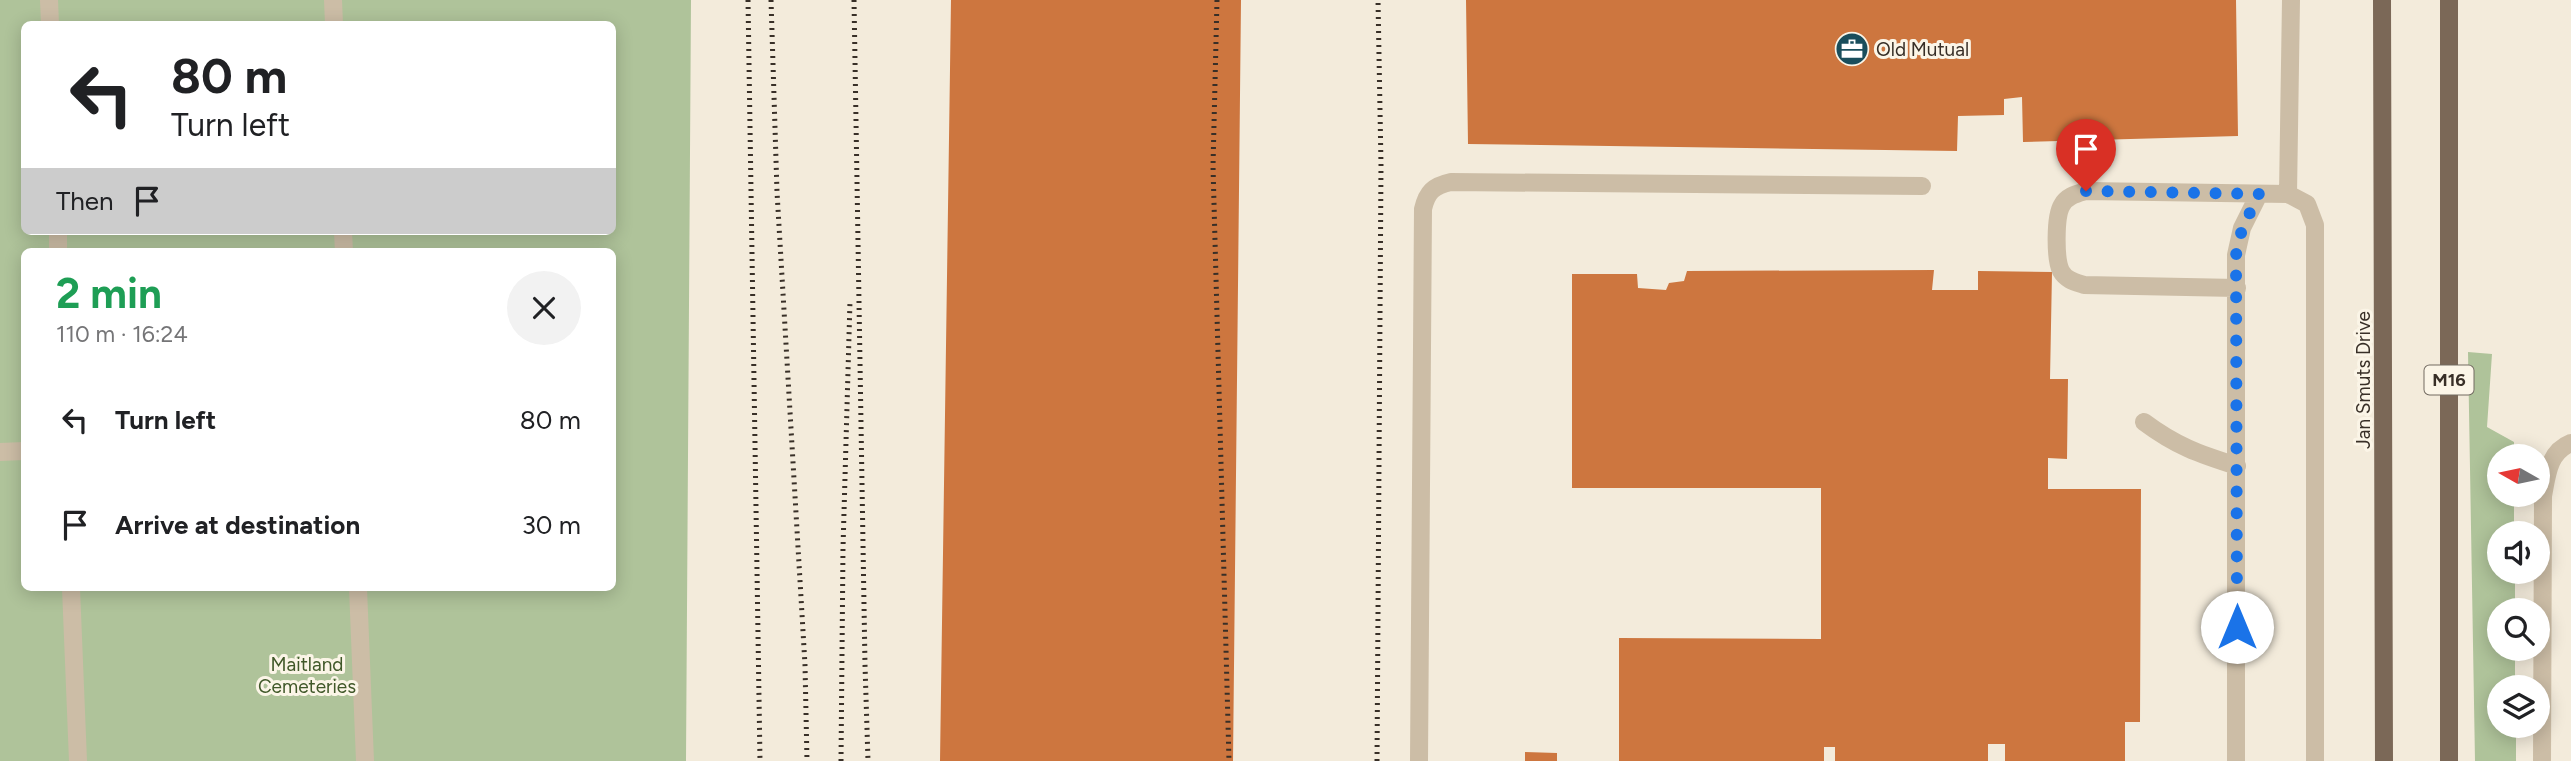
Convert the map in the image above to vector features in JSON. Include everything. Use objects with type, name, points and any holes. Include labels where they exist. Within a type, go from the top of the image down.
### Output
[{"type":"main road","name":"Jan Smuts Drive","points":[[2382,0],[2384,761]]},
{"type":"main road","name":"M16","points":[[2449,0],[2449,761]]},
{"type":"street","points":[[49,0],[50,21]]},
{"type":"street","points":[[333,0],[334,21]]},
{"type":"street","points":[[2288,194],[2291,0]]},
{"type":"street","points":[[1419,761],[1423,209],[1426,195],[1436,185],[1451,181],[1922,187]]},
{"type":"street","points":[[2237,288],[2084,285],[2071,281],[2061,271],[2057,258],[2057,219],[2061,205],[2071,195],[2086,191],[2288,194],[2307,204],[2315,225],[2315,761]]},
{"type":"street","points":[[2236,761],[2236,255],[2242,229],[2259,194]]},
{"type":"street","points":[[2144,422],[2170,442],[2237,466]]},
{"type":"street","points":[[2542,761],[2543,496],[2549,463],[2566,444],[2571,443]]},
{"type":"street","points":[[0,452],[21,451]]},
{"type":"street","points":[[71,591],[78,761]]},
{"type":"street","points":[[358,591],[365,761]]},
{"type":"green space","name":"Maitland Cemeteries","points":[[0,0],[691,0],[686,761],[0,761]]},
{"type":"green space","points":[[2468,352],[2492,354],[2487,427],[2514,442],[2487,444],[2487,508],[2514,508],[2514,521],[2487,521],[2487,584],[2515,584],[2515,598],[2487,598],[2487,661],[2515,661],[2515,675],[2487,675],[2487,738],[2516,738],[2516,761],[2475,761]]},
{"type":"building","points":[[951,0],[1241,0],[1233,761],[940,761]]},
{"type":"building","name":"Old Mutual","points":[[1466,0],[2236,0],[2238,136],[2023,142],[2022,97],[2004,99],[2004,115],[1958,116],[1957,151],[1468,144]]},
{"type":"building","points":[[1934,270],[1932,290],[1978,290],[1978,271],[2052,272],[2050,379],[2068,379],[2067,459],[2048,458],[2048,489],[2141,489],[2140,722],[2125,722],[2125,761],[2005,761],[2005,744],[1988,744],[1988,761],[1835,761],[1835,747],[1824,747],[1824,761],[1619,761],[1619,638],[1821,639],[1821,488],[1572,488],[1572,274],[1637,274],[1638,288],[1666,290],[1669,283],[1684,281],[1687,271]]},
{"type":"building","points":[[1525,752],[1557,753],[1557,761],[1525,761]]},
{"type":"railway","points":[[748,0],[760,761]]},
{"type":"railway","points":[[771,0],[777,192],[805,665],[807,761]]},
{"type":"railway","points":[[854,0],[868,761]]},
{"type":"railway","points":[[1217,0],[1213,166],[1229,761]]},
{"type":"railway","points":[[1377,761],[1381,165],[1378,0]]},
{"type":"railway","points":[[841,761],[843,548],[850,301]]},
{"type":"place","name":"Old Mutual","points":[[1852,49]]},
{"type":"route","points":[[2086,191],[2259,194],[2242,229],[2236,255],[2237,627]]}]
